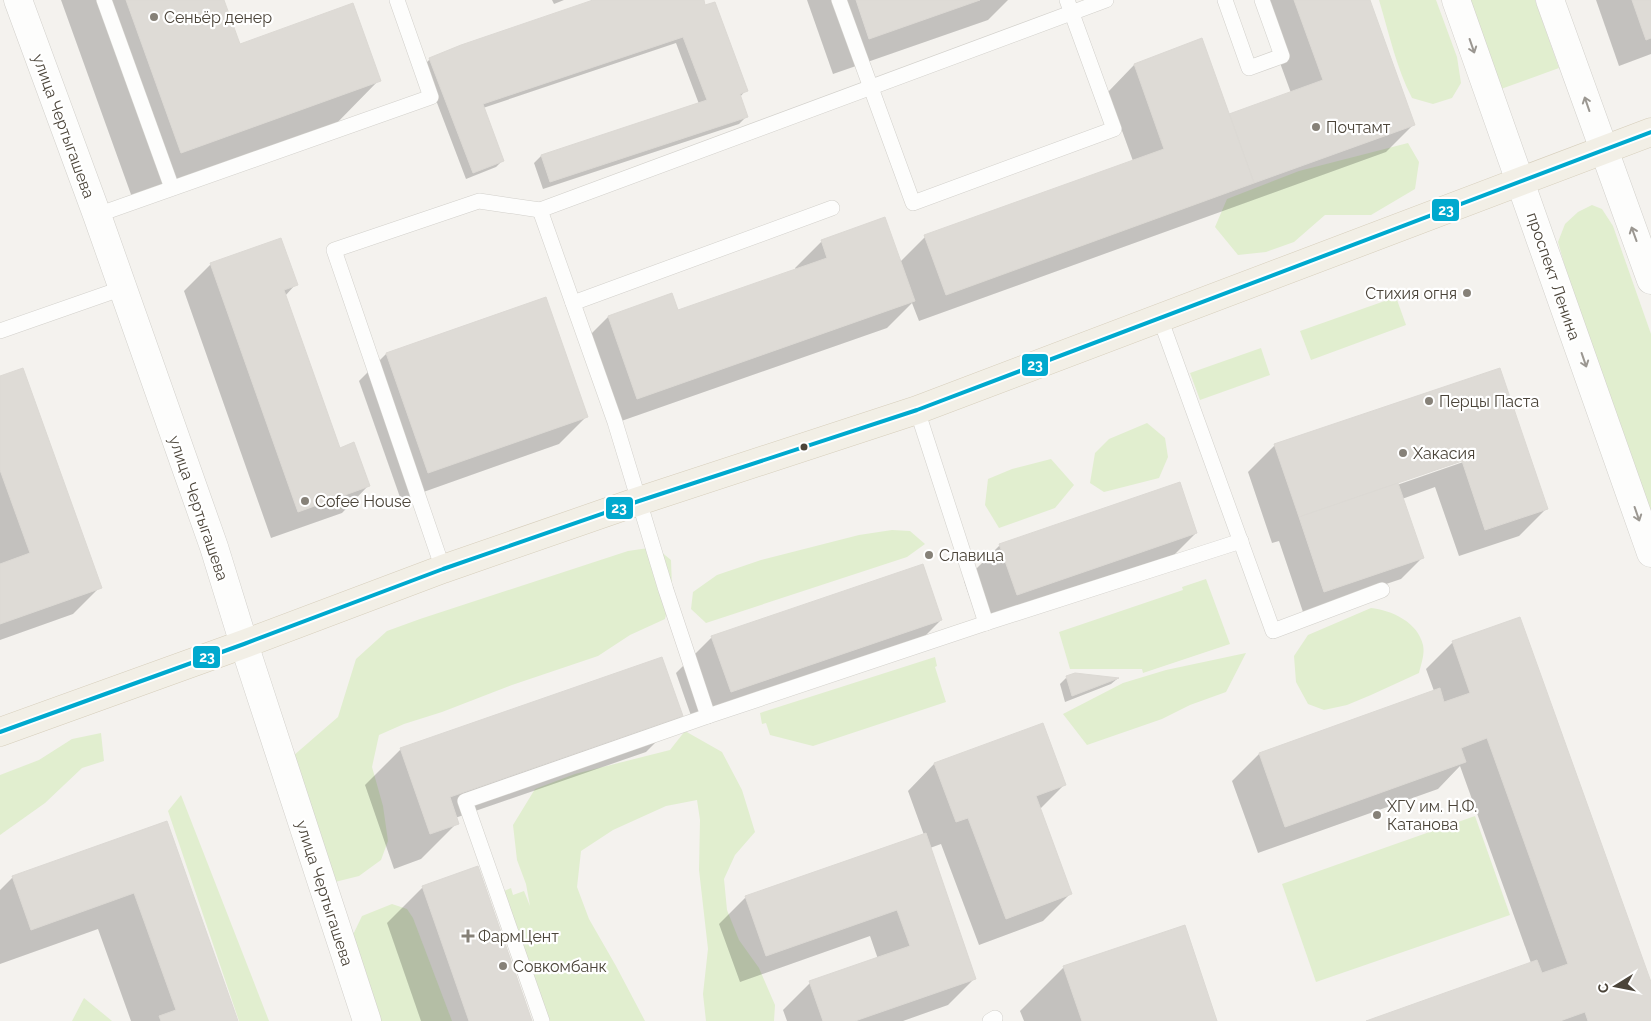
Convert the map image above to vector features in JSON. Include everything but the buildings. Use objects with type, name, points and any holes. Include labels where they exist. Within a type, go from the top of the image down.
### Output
[{"type":"main road","points":[[0,732],[244,644],[443,569],[638,500],[916,410],[1651,132]]},
{"type":"street","name":"улица Чертыгашева","points":[[18,0],[97,214],[214,547],[367,1021]]},
{"type":"street","name":"проспект Ленина","points":[[1456,0],[1651,553]]},
{"type":"street","points":[[1550,0],[1651,280]]},
{"type":"lane","points":[[104,0],[172,188]]},
{"type":"lane","points":[[97,214],[431,97],[397,0]]},
{"type":"lane","points":[[839,0],[913,203],[1114,129],[1069,6]]},
{"type":"lane","points":[[443,569],[334,250],[479,201],[540,210],[870,87],[1069,6],[1106,0]]},
{"type":"lane","points":[[1225,0],[1249,68],[1282,56],[1262,0]]},
{"type":"lane","points":[[573,303],[832,208]]},
{"type":"lane","points":[[540,210],[615,422],[666,590],[708,716]]},
{"type":"lane","points":[[0,331],[123,288]]},
{"type":"lane","points":[[1160,318],[1273,631],[1382,590]]},
{"type":"lane","points":[[916,410],[986,622]]},
{"type":"lane","points":[[542,1021],[465,801],[986,622],[1241,541]]},
{"type":"green space","points":[[1379,0],[1436,0],[1457,57],[1461,83],[1452,98],[1433,104],[1412,98],[1397,62]]},
{"type":"green space","points":[[1469,0],[1535,0],[1559,68],[1501,89]]},
{"type":"green space","points":[[1408,143],[1419,162],[1415,189],[1371,215],[1325,215],[1294,242],[1266,252],[1238,255],[1215,227],[1227,199],[1299,171]]},
{"type":"green space","points":[[1592,205],[1602,209],[1613,226],[1651,334],[1651,512],[1567,274],[1558,242],[1565,224],[1578,212]]},
{"type":"green space","points":[[1396,297],[1406,325],[1311,360],[1300,331]]},
{"type":"green space","points":[[1261,348],[1270,375],[1200,400],[1190,373]]},
{"type":"green space","points":[[1147,423],[1165,438],[1168,457],[1159,478],[1104,492],[1090,483],[1095,453],[1109,439]]},
{"type":"green space","points":[[1051,459],[1074,485],[1055,508],[999,528],[985,505],[988,479],[1012,469]]},
{"type":"green space","points":[[892,530],[910,531],[925,544],[907,557],[706,623],[691,609],[693,592],[717,575],[761,560],[859,535]]},
{"type":"green space","points":[[655,547],[671,560],[672,588],[665,619],[630,635],[598,656],[512,685],[379,735],[372,767],[383,806],[388,841],[381,860],[359,876],[327,884],[293,756],[338,717],[356,659],[387,631],[628,551]]},
{"type":"green space","points":[[1206,579],[1230,644],[1143,673],[1142,669],[1070,669],[1059,632],[1183,590],[1182,587]]},
{"type":"green space","points":[[1371,608],[1387,611],[1403,619],[1416,630],[1423,645],[1419,673],[1347,705],[1324,710],[1308,704],[1296,682],[1294,656],[1308,635]]},
{"type":"green space","points":[[1246,653],[1226,692],[1190,705],[1162,719],[1087,745],[1063,714],[1123,683],[1166,670]]},
{"type":"green space","points":[[935,657],[937,666],[935,667],[946,702],[813,746],[770,735],[766,723],[762,724],[760,713]]},
{"type":"green space","points":[[685,731],[722,752],[742,790],[755,832],[735,855],[724,879],[727,910],[739,940],[759,968],[775,1005],[774,1021],[706,1021],[703,994],[708,949],[699,870],[700,820],[697,800],[666,806],[613,830],[581,851],[577,887],[589,919],[645,1021],[539,1021],[494,895],[511,888],[513,895],[524,891],[530,906],[526,884],[517,860],[513,825],[535,789],[575,774],[670,750]]},
{"type":"green space","points":[[101,733],[104,761],[82,768],[45,803],[0,835],[0,775],[39,760],[72,739]]},
{"type":"green space","points":[[181,795],[269,1021],[239,1021],[168,811]]},
{"type":"green space","points":[[1475,816],[1510,915],[1316,982],[1282,884]]},
{"type":"green space","points":[[392,904],[407,909],[413,918],[452,1021],[377,1021],[350,941],[362,916]]},
{"type":"green space","points":[[84,998],[112,1021],[72,1021]]},
{"type":"transit line","name":"23","points":[[0,732],[244,644],[443,569],[639,501],[917,410],[1651,132]]},
{"type":"place","name":"Сеньёр денер","points":[[154,17]]},
{"type":"place","name":"Почтамт","points":[[1316,127]]},
{"type":"place","name":"Стихия огня","points":[[1467,293]]},
{"type":"place","name":"Перцы Паста","points":[[1429,401]]},
{"type":"place","name":"Хакасия","points":[[1403,453]]},
{"type":"place","name":"Cofee House","points":[[305,501]]},
{"type":"place","name":"Славица","points":[[929,555]]},
{"type":"place","name":"ХГУ им. Н.Ф. Катанова","points":[[1377,815]]},
{"type":"place","name":"ФармЦент","points":[[468,936]]},
{"type":"place","name":"Совкомбанк","points":[[503,966]]}]
